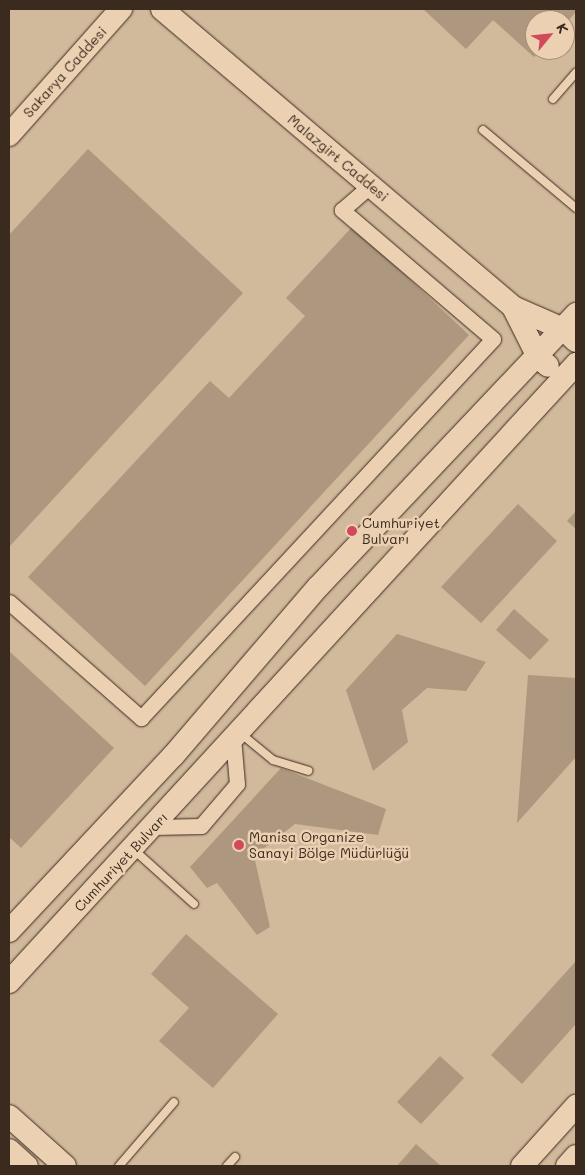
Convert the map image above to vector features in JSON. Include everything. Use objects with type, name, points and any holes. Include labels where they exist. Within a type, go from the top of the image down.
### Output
[{"type":"main road","name":"Sakarya Caddesi","points":[[9,134],[121,9]]},
{"type":"main road","name":"Malazgirt Caddesi","points":[[162,9],[513,307]]},
{"type":"main road","points":[[9,931],[173,756],[318,587],[538,358],[572,328],[513,307]]},
{"type":"main road","points":[[513,307],[538,358],[572,376]]},
{"type":"main road","name":"Cumhuriyet Bulvarı","points":[[9,982],[133,849],[236,734],[572,376]]},
{"type":"main road","points":[[525,1165],[576,1106]]},
{"type":"main road","points":[[9,1116],[65,1166]]},
{"type":"main road","points":[[9,1150],[27,1166]]},
{"type":"main road","points":[[567,1166],[576,1156]]},
{"type":"street","points":[[9,602],[141,718],[493,339],[342,210],[371,185]]},
{"type":"street","points":[[153,827],[202,826],[237,784],[236,734]]},
{"type":"lane","points":[[553,99],[576,73]]},
{"type":"lane","points":[[483,130],[576,208]]},
{"type":"lane","points":[[236,734],[273,760],[308,771]]},
{"type":"lane","points":[[133,849],[194,904]]},
{"type":"lane","points":[[119,1166],[174,1102]]},
{"type":"lane","points":[[227,1166],[235,1157]]},
{"type":"shaded area","points":[[9,9],[576,9],[576,1166],[9,1166]]},
{"type":"building","points":[[423,9],[576,9],[575,13],[575,10],[525,10],[525,49],[493,20],[466,49]]},
{"type":"building","points":[[88,149],[243,293],[9,547],[9,235]]},
{"type":"building","points":[[353,226],[469,335],[145,686],[28,577],[210,381],[229,398],[305,316],[286,298]]},
{"type":"building","points":[[518,504],[557,541],[481,623],[441,587]]},
{"type":"building","points":[[576,511],[576,529],[567,521]]},
{"type":"building","points":[[514,609],[549,640],[530,660],[496,630]]},
{"type":"building","points":[[397,634],[486,662],[466,691],[427,688],[402,710],[408,742],[373,771],[346,690]]},
{"type":"building","points":[[9,651],[114,748],[21,848],[9,837]]},
{"type":"building","points":[[528,675],[576,678],[576,757],[517,823]]},
{"type":"building","name":"Manisa Organize Sanayi Bölge Müdürlüğü","points":[[281,768],[386,809],[378,835],[295,824],[254,856],[270,927],[257,935],[217,883],[207,888],[190,867]]},
{"type":"building","points":[[186,934],[278,1014],[213,1088],[159,1041],[189,1008],[151,974]]},
{"type":"building","points":[[576,961],[576,1024],[522,1084],[491,1055]]},
{"type":"building","points":[[440,1056],[464,1078],[421,1124],[397,1102]]},
{"type":"building","points":[[416,1144],[441,1166],[397,1166]]},
{"type":"place","name":"Cumhuriyet Bulvarı","points":[[352,531]]},
{"type":"place","name":"Manisa Organize Sanayi Bölge Müdürlüğü","points":[[239,845]]}]
